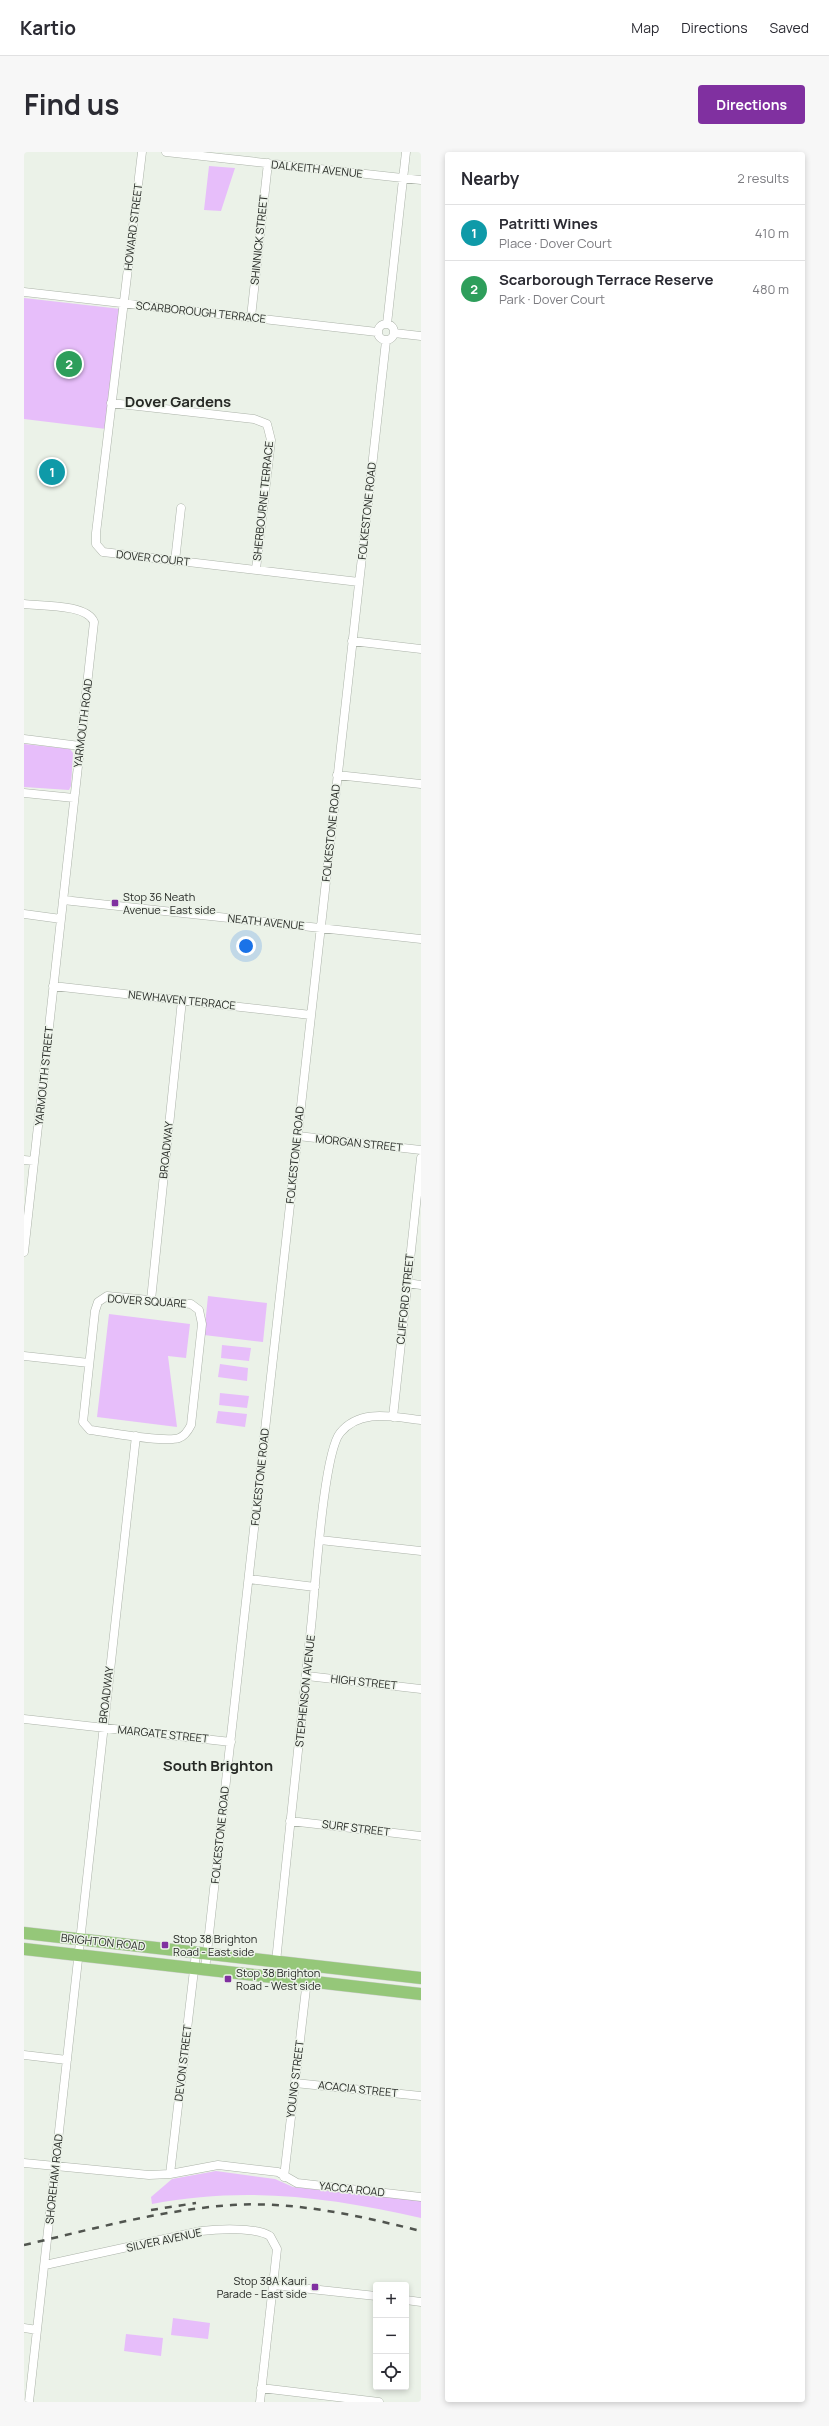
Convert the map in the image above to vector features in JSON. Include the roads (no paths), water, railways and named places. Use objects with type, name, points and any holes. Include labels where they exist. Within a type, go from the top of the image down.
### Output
[{"type":"main road","name":"BRIGHTON ROAD","points":[[24,1933],[421,1978]]},
{"type":"main road","name":"BRIGHTON ROAD","points":[[24,1949],[421,1994]]},
{"type":"street","name":"HOWARD STREET","points":[[124,303],[142,152]]},
{"type":"street","name":"DALKEITH AVENUE","points":[[166,152],[421,180]]},
{"type":"street","points":[[387,324],[406,152]]},
{"type":"street","name":"SHINNICK STREET","points":[[251,317],[268,163]]},
{"type":"street","name":"SCARBOROUGH TERRACE","points":[[24,292],[377,332]]},
{"type":"street","name":"DOVER COURT","points":[[124,303],[111,403],[96,544],[103,552],[359,582]]},
{"type":"street","points":[[387,324],[391,326],[394,333],[392,338],[386,340],[379,337],[377,332],[379,327],[387,324]]},
{"type":"street","points":[[394,333],[421,336]]},
{"type":"street","name":"FOLKESTONE ROAD","points":[[199,1970],[231,1742],[386,340]]},
{"type":"street","name":"SHERBOURNE TERRACE","points":[[111,403],[254,419],[266,424],[271,440],[256,569]]},
{"type":"street","points":[[175,561],[182,508]]},
{"type":"street","name":"YARMOUTH ROAD","points":[[24,604],[81,610],[90,615],[94,622],[63,900]]},
{"type":"street","points":[[352,641],[421,648]]},
{"type":"street","points":[[24,739],[80,746]]},
{"type":"street","points":[[338,775],[421,784]]},
{"type":"street","points":[[24,793],[74,798]]},
{"type":"street","name":"NEATH AVENUE","points":[[63,900],[421,939]]},
{"type":"street","name":"YARMOUTH STREET","points":[[24,1252],[63,900]]},
{"type":"street","points":[[24,914],[61,919]]},
{"type":"street","name":"NEWHAVEN TERRACE","points":[[54,986],[311,1015]]},
{"type":"street","name":"BROADWAY","points":[[151,1300],[182,1000]]},
{"type":"street","name":"MORGAN STREET","points":[[298,1136],[421,1150]]},
{"type":"street","name":"CLIFFORD STREET","points":[[393,1417],[421,1158]]},
{"type":"street","points":[[24,1160],[34,1161]]},
{"type":"street","points":[[407,1283],[421,1285]]},
{"type":"street","name":"DOVER SQUARE","points":[[107,1296],[191,1304],[199,1310],[202,1316],[191,1425],[183,1436],[173,1439],[136,1436],[90,1430],[85,1427],[83,1422],[89,1363],[94,1311],[102,1298],[107,1296]]},
{"type":"street","points":[[24,1356],[89,1363]]},
{"type":"street","name":"STEPHENSON AVENUE","points":[[276,1962],[320,1540],[331,1451],[338,1435],[348,1425],[360,1418],[374,1415],[393,1417]]},
{"type":"street","points":[[393,1417],[421,1420]]},
{"type":"street","name":"BROADWAY","points":[[79,1955],[102,1727],[136,1436]]},
{"type":"street","points":[[320,1540],[421,1551]]},
{"type":"street","points":[[249,1579],[315,1587]]},
{"type":"street","name":"HIGH STREET","points":[[307,1676],[421,1689]]},
{"type":"street","name":"MARGATE STREET","points":[[24,1719],[231,1742]]},
{"type":"street","name":"SURF STREET","points":[[290,1821],[421,1836]]},
{"type":"street","name":"DEVON STREET","points":[[170,2174],[201,1954]]},
{"type":"street","name":"SHOREHAM ROAD","points":[[29,2402],[79,1955]]},
{"type":"street","name":"YOUNG STREET","points":[[284,2177],[307,1980]]},
{"type":"street","points":[[24,2055],[67,2060]]},
{"type":"street","name":"ACACIA STREET","points":[[295,2083],[421,2096]]},
{"type":"street","name":"YACCA ROAD","points":[[24,2164],[149,2175],[170,2174],[218,2165],[278,2172],[284,2177],[297,2183],[421,2197]]},
{"type":"street","name":"SILVER AVENUE","points":[[45,2265],[213,2230],[266,2234],[273,2239],[277,2249],[273,2285]]},
{"type":"street","points":[[260,2402],[273,2285],[373,2296]]},
{"type":"street","points":[[409,2300],[421,2302]]},
{"type":"street","points":[[24,2328],[37,2330]]},
{"type":"street","points":[[261,2388],[379,2402]]},
{"type":"railway","points":[[151,2210],[196,2203]]},
{"type":"railway","points":[[24,2245],[179,2211],[206,2207],[256,2204],[280,2205],[327,2211],[421,2231]]},
{"type":"place","name":"Scarborough Terrace Reserve","points":[[69,364]]},
{"type":"place","name":"Patritti Wines","points":[[52,472]]},
{"type":"place","name":"Stop 36 Neath Avenue - East side","points":[[115,903]]},
{"type":"place","name":"Stop 38 Brighton Road - East side","points":[[165,1945]]},
{"type":"place","name":"Stop 38 Brighton Road - West side","points":[[228,1979]]},
{"type":"place","name":"Stop 38A Kauri Parade - East side","points":[[315,2287]]},
{"type":"district","name":"Dover Gardens","points":[[178,402]]},
{"type":"district","name":"South Brighton","points":[[218,1766]]}]
